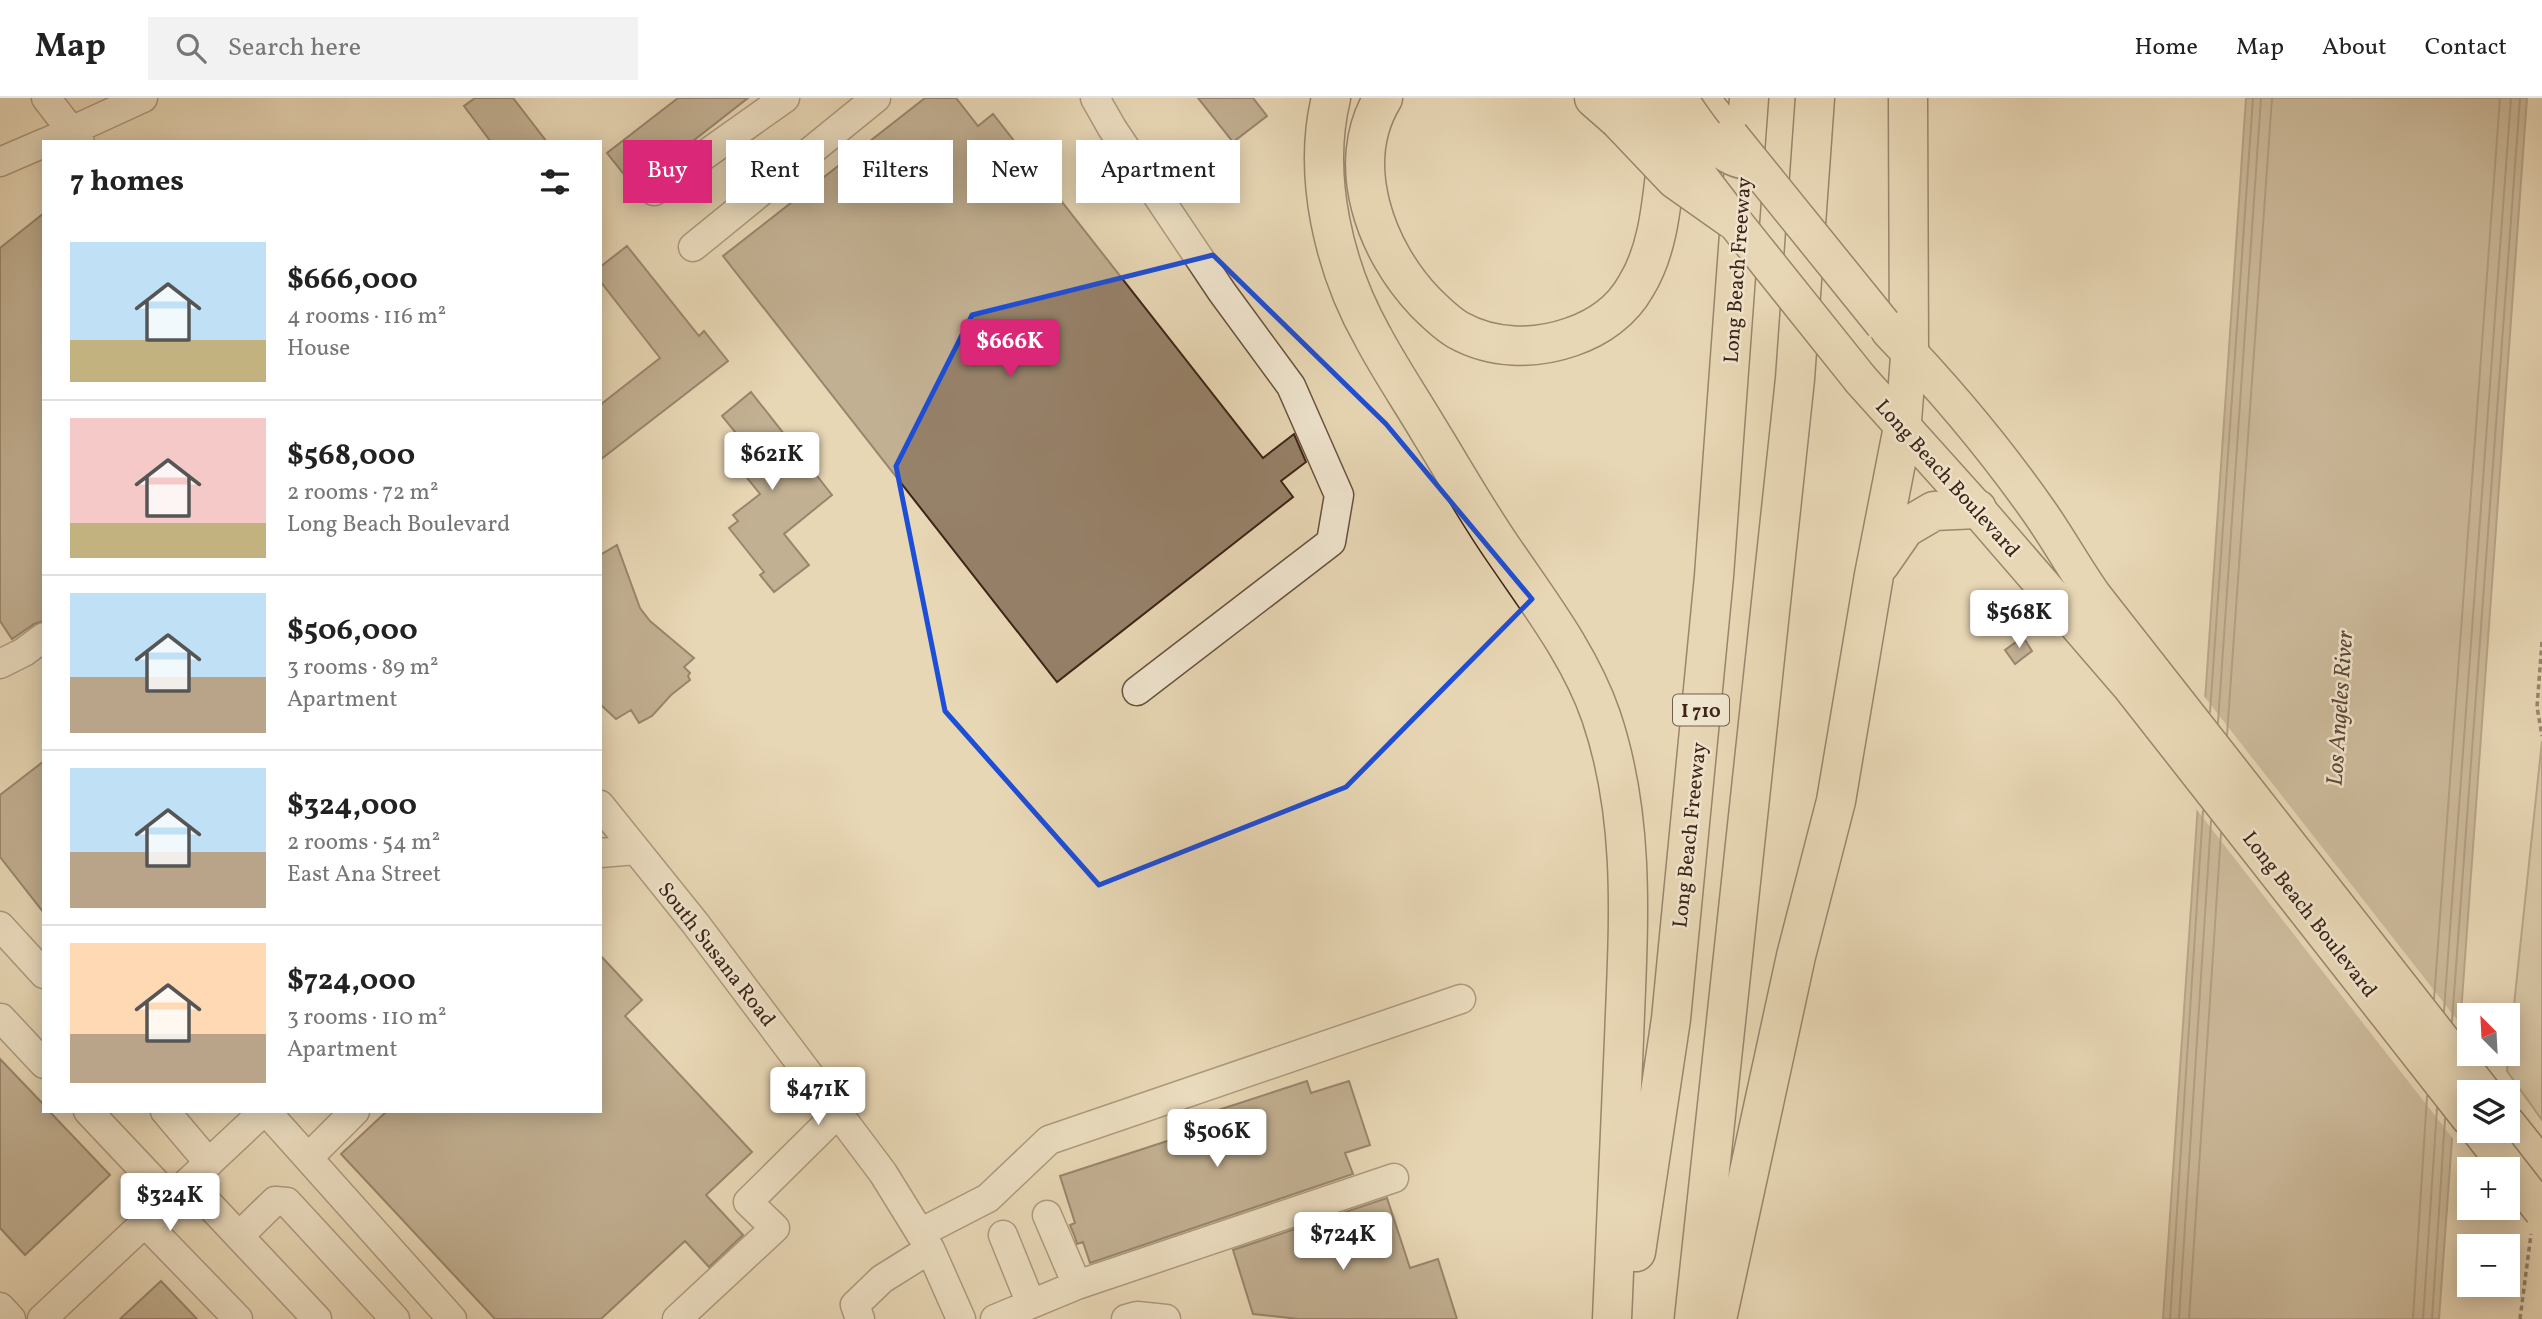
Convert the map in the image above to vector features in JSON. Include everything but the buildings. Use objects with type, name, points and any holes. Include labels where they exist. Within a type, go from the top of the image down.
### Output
[{"type":"highway","points":[[1331,98],[1326,115],[1324,156],[1328,201],[1336,243],[1352,291],[1371,335],[1495,538],[1553,622],[1581,671],[1601,716],[1617,782],[1628,843],[1628,923],[1612,1319]]},
{"type":"highway","points":[[1383,98],[1371,122],[1366,145],[1366,169],[1376,220],[1384,245],[1397,268],[1428,305],[1456,329],[1479,340],[1503,345],[1530,346],[1555,343],[1580,334],[1605,320],[1624,303],[1637,285],[1654,240],[1677,98]]},
{"type":"highway","name":"Long Beach Freeway","points":[[1626,1319],[1672,1006],[1714,576],[1749,98]]},
{"type":"highway","name":"I 710","points":[[1694,1319],[1795,379],[1815,98]]},
{"type":"highway","points":[[1908,98],[1909,351]]},
{"type":"highway","points":[[1617,105],[1675,179],[1733,220]]},
{"type":"highway","points":[[1717,1319],[1796,956],[1836,802],[1874,575],[1903,427]]},
{"type":"highway","points":[[1874,575],[1905,528],[1934,511],[1977,509]]},
{"type":"main road","points":[[1677,98],[1712,143],[1724,154],[1751,162]]},
{"type":"main road","name":"Long Beach Boulevard","points":[[1701,98],[1883,324],[1937,382],[2001,460],[2039,512],[2140,676],[2457,1102]]},
{"type":"main road","name":"Long Beach Boulevard","points":[[1733,220],[1861,380],[1977,509],[2140,676],[2473,1080]]},
{"type":"main road","points":[[1903,427],[1909,351]]},
{"type":"main road","points":[[2520,1139],[2542,1167]]},
{"type":"main road","points":[[2487,1143],[2536,1222]]},
{"type":"street","points":[[46,98],[60,139],[143,98]]},
{"type":"street","points":[[712,150],[785,98]]},
{"type":"street","points":[[693,247],[876,98]]},
{"type":"street","points":[[1095,98],[1112,128],[1222,292],[1291,386],[1339,495],[1331,541],[1137,691]]},
{"type":"street","points":[[0,162],[42,146]]},
{"type":"street","points":[[0,664],[24,652],[42,638]]},
{"type":"street","name":"South Susana Road","points":[[602,807],[695,923],[883,1173],[925,1241],[961,1319]]},
{"type":"street","points":[[602,853],[636,849]]},
{"type":"street","points":[[0,926],[42,972]]},
{"type":"street","points":[[860,1319],[855,1305],[882,1279],[925,1241],[988,1198],[1049,1140],[1461,999]]},
{"type":"street","points":[[1,1018],[42,1062]]},
{"type":"street","points":[[91,1113],[189,1181],[317,1319]]},
{"type":"street","points":[[166,1113],[189,1181]]},
{"type":"street","points":[[42,1319],[263,1113]]},
{"type":"street","points":[[267,1113],[452,1319]]},
{"type":"street","points":[[309,1157],[353,1113]]},
{"type":"street","points":[[677,1319],[775,1228],[748,1202],[838,1113]]},
{"type":"street","points":[[995,1319],[1077,1286],[1394,1178]]},
{"type":"street","points":[[299,1215],[333,1185]]},
{"type":"street","points":[[240,1236],[275,1201],[287,1202],[395,1319]]},
{"type":"street","points":[[1047,1215],[1077,1286]]},
{"type":"street","points":[[145,1223],[238,1319]]},
{"type":"street","points":[[1003,1235],[1031,1304]]},
{"type":"street","points":[[0,1307],[11,1319]]},
{"type":"street","points":[[1126,1319],[1137,1316],[1166,1319]]},
{"type":"path","points":[[2542,642],[2537,707],[2542,736]]},
{"type":"path","points":[[2520,1319],[2536,1222]]},
{"type":"highlighted area","points":[[1213,255],[1386,424],[1532,599],[1346,787],[1099,885],[945,711],[896,466],[972,315]]},
{"type":"shaded area","points":[[2542,741],[2542,1120],[2520,1089],[2520,1080],[2513,1080],[2507,1071],[2508,1066],[2520,1066],[2520,1003],[2514,1003]]},
{"type":"water","name":"Los Angeles River","points":[[2246,98],[2527,98],[2462,1003],[2457,1003],[2457,1066],[2439,1319],[2163,1319]]},
{"type":"pier","points":[[2200,691],[2457,1020],[2457,1066],[2459,1066],[2454,1140],[2193,805]]}]
